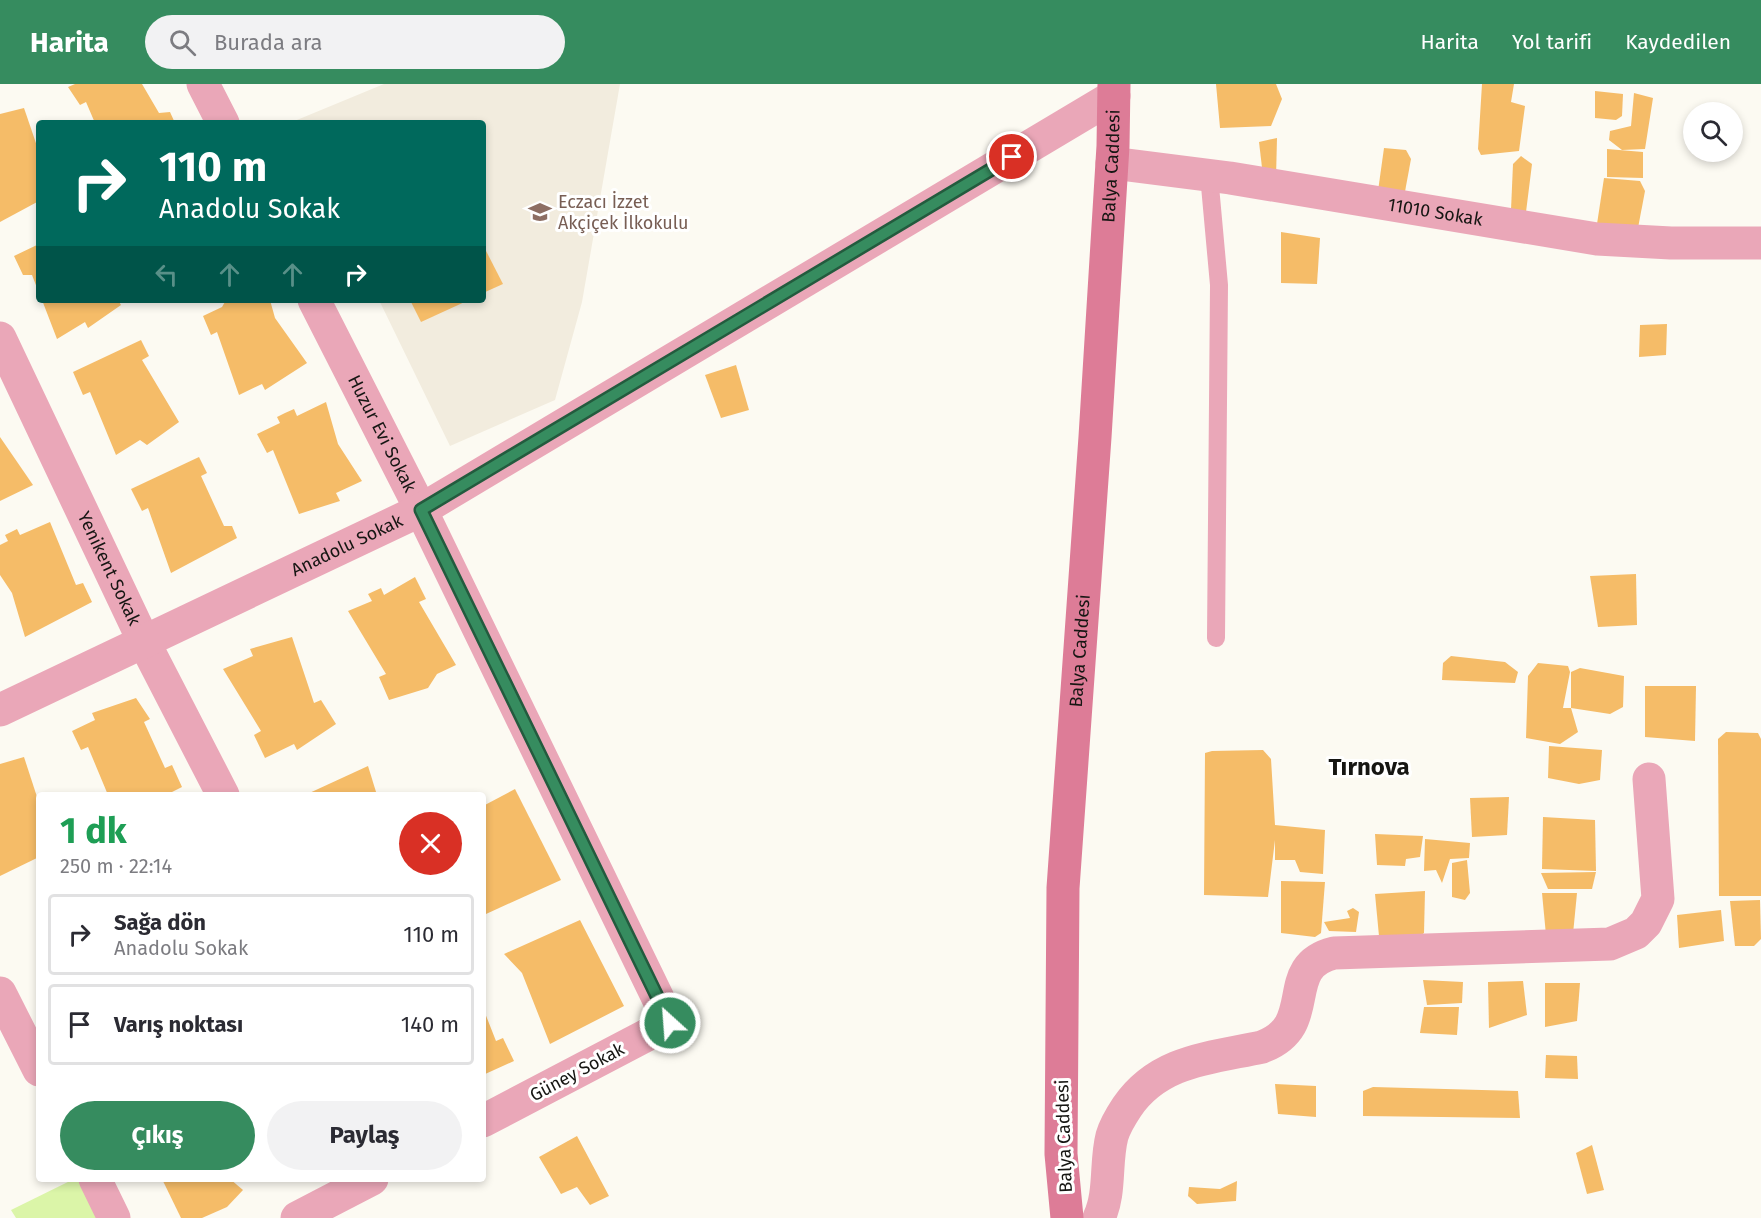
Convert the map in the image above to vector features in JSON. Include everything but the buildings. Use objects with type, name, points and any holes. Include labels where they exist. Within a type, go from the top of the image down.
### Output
[{"type":"main road","name":"Balya Caddesi","points":[[1067,1218],[1061,1154],[1063,888],[1112,163],[1114,90]]},
{"type":"street","points":[[203,84],[221,120]]},
{"type":"street","name":"Anadolu Sokak","points":[[0,710],[421,510],[1114,90]]},
{"type":"street","name":"11010 Sokak","points":[[1112,163],[1209,175],[1598,239],[1671,243],[1761,243]]},
{"type":"street","name":"Huzur Evi Sokak","points":[[316,303],[421,510],[670,1023]]},
{"type":"street","name":"Yenikent Sokak","points":[[0,338],[144,642],[221,792]]},
{"type":"street","points":[[1099,1218],[1104,1209],[1107,1193],[1112,1136],[1121,1116],[1134,1097],[1166,1071],[1184,1064],[1262,1047],[1283,1036],[1294,1019],[1302,977],[1317,959],[1334,953],[1610,944],[1636,933],[1646,923],[1658,899],[1649,779]]},
{"type":"street","points":[[0,993],[9,1034],[36,1066]]},
{"type":"street","name":"Güney Sokak","points":[[486,1119],[670,1023]]},
{"type":"street","points":[[96,1182],[114,1218]]},
{"type":"street","points":[[297,1218],[366,1182]]},
{"type":"lane","points":[[1209,175],[1219,285],[1216,638]]},
{"type":"shaded area","name":"Eczacı İzzet Akçiçek İlkokulu","points":[[384,84],[620,84],[582,302],[555,400],[450,446],[380,303],[486,303],[486,120],[297,120]]},
{"type":"green space","points":[[68,1182],[85,1182],[102,1218],[16,1218],[11,1210]]},
{"type":"place","name":"Eczacı İzzet Akçiçek İlkokulu","points":[[540,212]]},
{"type":"district","name":"Tırnova","points":[[1369,767]]},
{"type":"route","points":[[670,1023],[421,510],[1012,157]]}]
